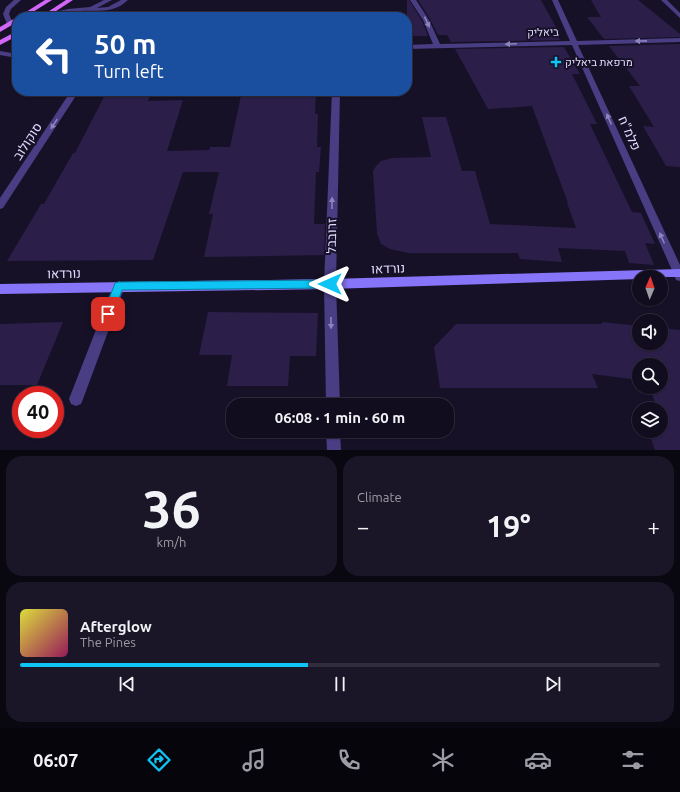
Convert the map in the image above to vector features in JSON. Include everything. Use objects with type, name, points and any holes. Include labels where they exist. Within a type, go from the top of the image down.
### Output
[{"type":"main road","points":[[29,12],[49,0]]},
{"type":"main road","points":[[52,12],[70,1]]},
{"type":"main road","points":[[0,30],[10,24]]},
{"type":"main road","points":[[0,43],[12,36]]},
{"type":"street","points":[[10,24],[3,13],[18,0]]},
{"type":"street","points":[[90,9],[109,0]]},
{"type":"street","points":[[62,12],[70,10],[106,9],[117,7],[125,0]]},
{"type":"street","points":[[413,0],[426,20],[437,46]]},
{"type":"street","name":"פלמ\"ח","points":[[555,0],[679,275]]},
{"type":"street","points":[[664,0],[680,16]]},
{"type":"street","name":"ביאליק","points":[[412,47],[680,40]]},
{"type":"street","points":[[0,53],[12,55]]},
{"type":"street","name":"סוקולוב","points":[[0,206],[72,96]]},
{"type":"street","name":"זרובבל","points":[[333,398],[330,284],[336,96]]},
{"type":"street","name":"נורדאו","points":[[0,289],[330,284],[679,275]]},
{"type":"street","points":[[76,399],[119,286]]},
{"type":"street","points":[[333,438],[334,450]]},
{"type":"building","points":[[407,0],[409,0],[422,21],[428,36],[412,36],[412,12],[407,12]]},
{"type":"building","points":[[418,0],[541,0],[557,29],[554,29],[560,40],[451,42],[447,35],[438,35]]},
{"type":"building","points":[[591,0],[638,0],[680,34],[680,37],[604,39],[587,17],[601,17]]},
{"type":"building","points":[[680,44],[680,167],[666,166],[643,126],[654,127],[629,86],[640,86],[609,46]]},
{"type":"building","points":[[564,47],[580,74],[572,74],[597,124],[590,124],[632,212],[641,213],[655,244],[645,243],[654,265],[629,263],[625,251],[558,248],[562,262],[520,259],[518,253],[408,253],[390,249],[381,244],[377,233],[373,171],[381,161],[392,158],[431,157],[422,117],[446,117],[462,171],[475,171],[490,224],[576,228],[532,106],[488,109],[455,49]]},
{"type":"building","points":[[104,96],[150,96],[148,101],[183,100],[167,151],[209,150],[210,147],[230,147],[241,96],[316,96],[315,114],[318,114],[317,147],[321,147],[319,172],[316,172],[314,224],[325,224],[324,255],[204,257],[213,214],[209,214],[219,172],[183,172],[153,260],[7,261],[41,204],[44,204],[73,153],[75,153]]},
{"type":"building","points":[[208,312],[318,313],[316,356],[290,356],[288,386],[227,386],[232,355],[199,355]]},
{"type":"building","points":[[63,322],[37,385],[0,385],[0,324]]},
{"type":"building","points":[[602,322],[632,325],[632,350],[668,350],[668,329],[680,330],[680,450],[655,450],[651,438],[668,438],[668,402],[655,402],[652,394],[668,394],[668,358],[632,358],[632,379],[592,374],[598,388],[440,388],[434,347],[456,324],[602,324]]},
{"type":"place","name":"מרפאת ביאליק","points":[[556,62]]},
{"type":"route","points":[[108,314],[119,286],[330,284]]}]
